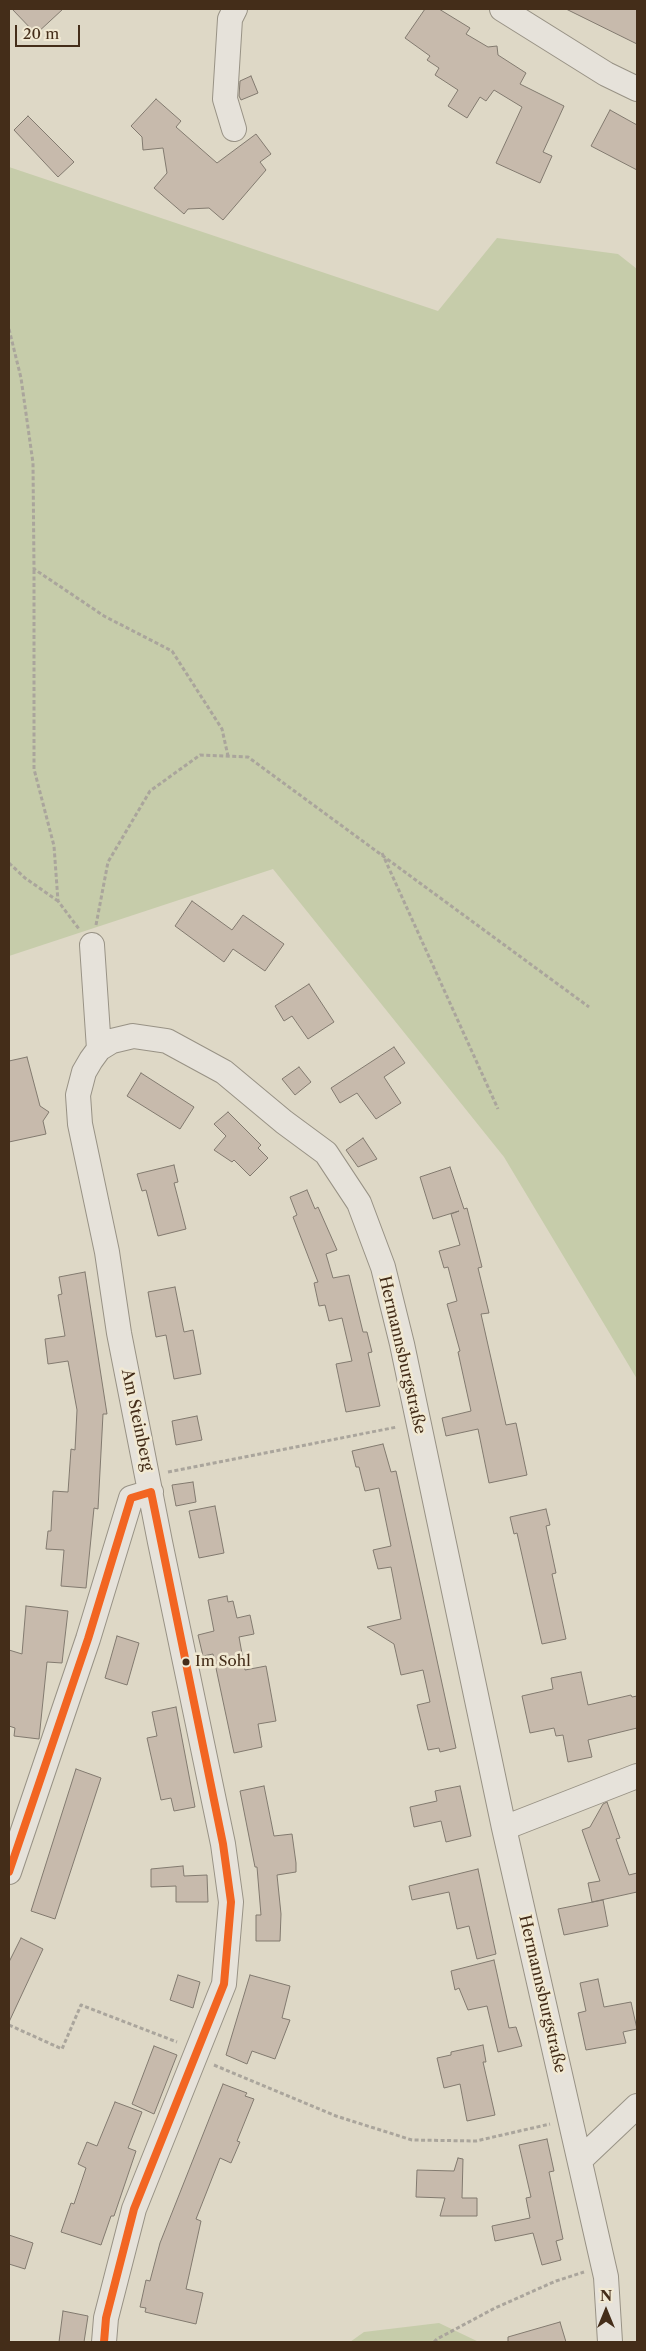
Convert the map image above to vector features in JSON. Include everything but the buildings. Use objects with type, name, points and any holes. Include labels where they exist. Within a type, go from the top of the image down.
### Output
[{"type":"street","points":[[234,129],[226,98],[230,19],[235,9]]},
{"type":"street","points":[[502,9],[606,74],[637,89]]},
{"type":"street","points":[[92,945],[99,1049]]},
{"type":"street","name":"Hermannsburgstraße","points":[[99,1049],[112,1041],[133,1036],[166,1041],[224,1072],[284,1122],[326,1153],[359,1203],[382,1267],[402,1344],[504,1828],[603,2266],[610,2342]]},
{"type":"street","name":"Am Steinberg","points":[[99,1049],[84,1072],[78,1095],[80,1124],[107,1252],[119,1333],[223,1844],[231,1902],[224,1984],[134,2209],[116,2273],[106,2318],[104,2342]]},
{"type":"street","points":[[9,1872],[88,1639],[131,1498],[150,1484]]},
{"type":"street","points":[[504,1828],[637,1776]]},
{"type":"street","points":[[580,2160],[637,2106]]},
{"type":"path","points":[[9,329],[21,378],[32,463],[34,769],[54,846],[58,901]]},
{"type":"path","points":[[34,569],[104,616],[172,651],[222,729],[228,756]]},
{"type":"path","points":[[92,945],[108,862],[150,791],[200,755],[248,757],[589,1006]]},
{"type":"path","points":[[382,853],[498,1109]]},
{"type":"path","points":[[9,863],[25,878],[58,901],[92,945]]},
{"type":"path","points":[[150,1484],[418,1423]]},
{"type":"path","points":[[9,2025],[62,2049],[81,2005],[178,2042],[215,2065],[336,2116],[412,2140],[476,2141],[571,2118]]},
{"type":"path","points":[[434,2342],[495,2308],[556,2281],[603,2266]]},
{"type":"green space","points":[[9,167],[438,311],[497,238],[618,254],[637,269],[637,1379],[504,1157],[273,869],[9,956]]},
{"type":"green space","points":[[439,2323],[479,2342],[350,2342],[364,2332]]},
{"type":"transit line","points":[[9,1872],[88,1639],[131,1498],[151,1492],[223,1844],[231,1902],[224,1984],[134,2209],[106,2318],[104,2342]]},
{"type":"place","name":"Im Sohl","points":[[186,1662]]}]
